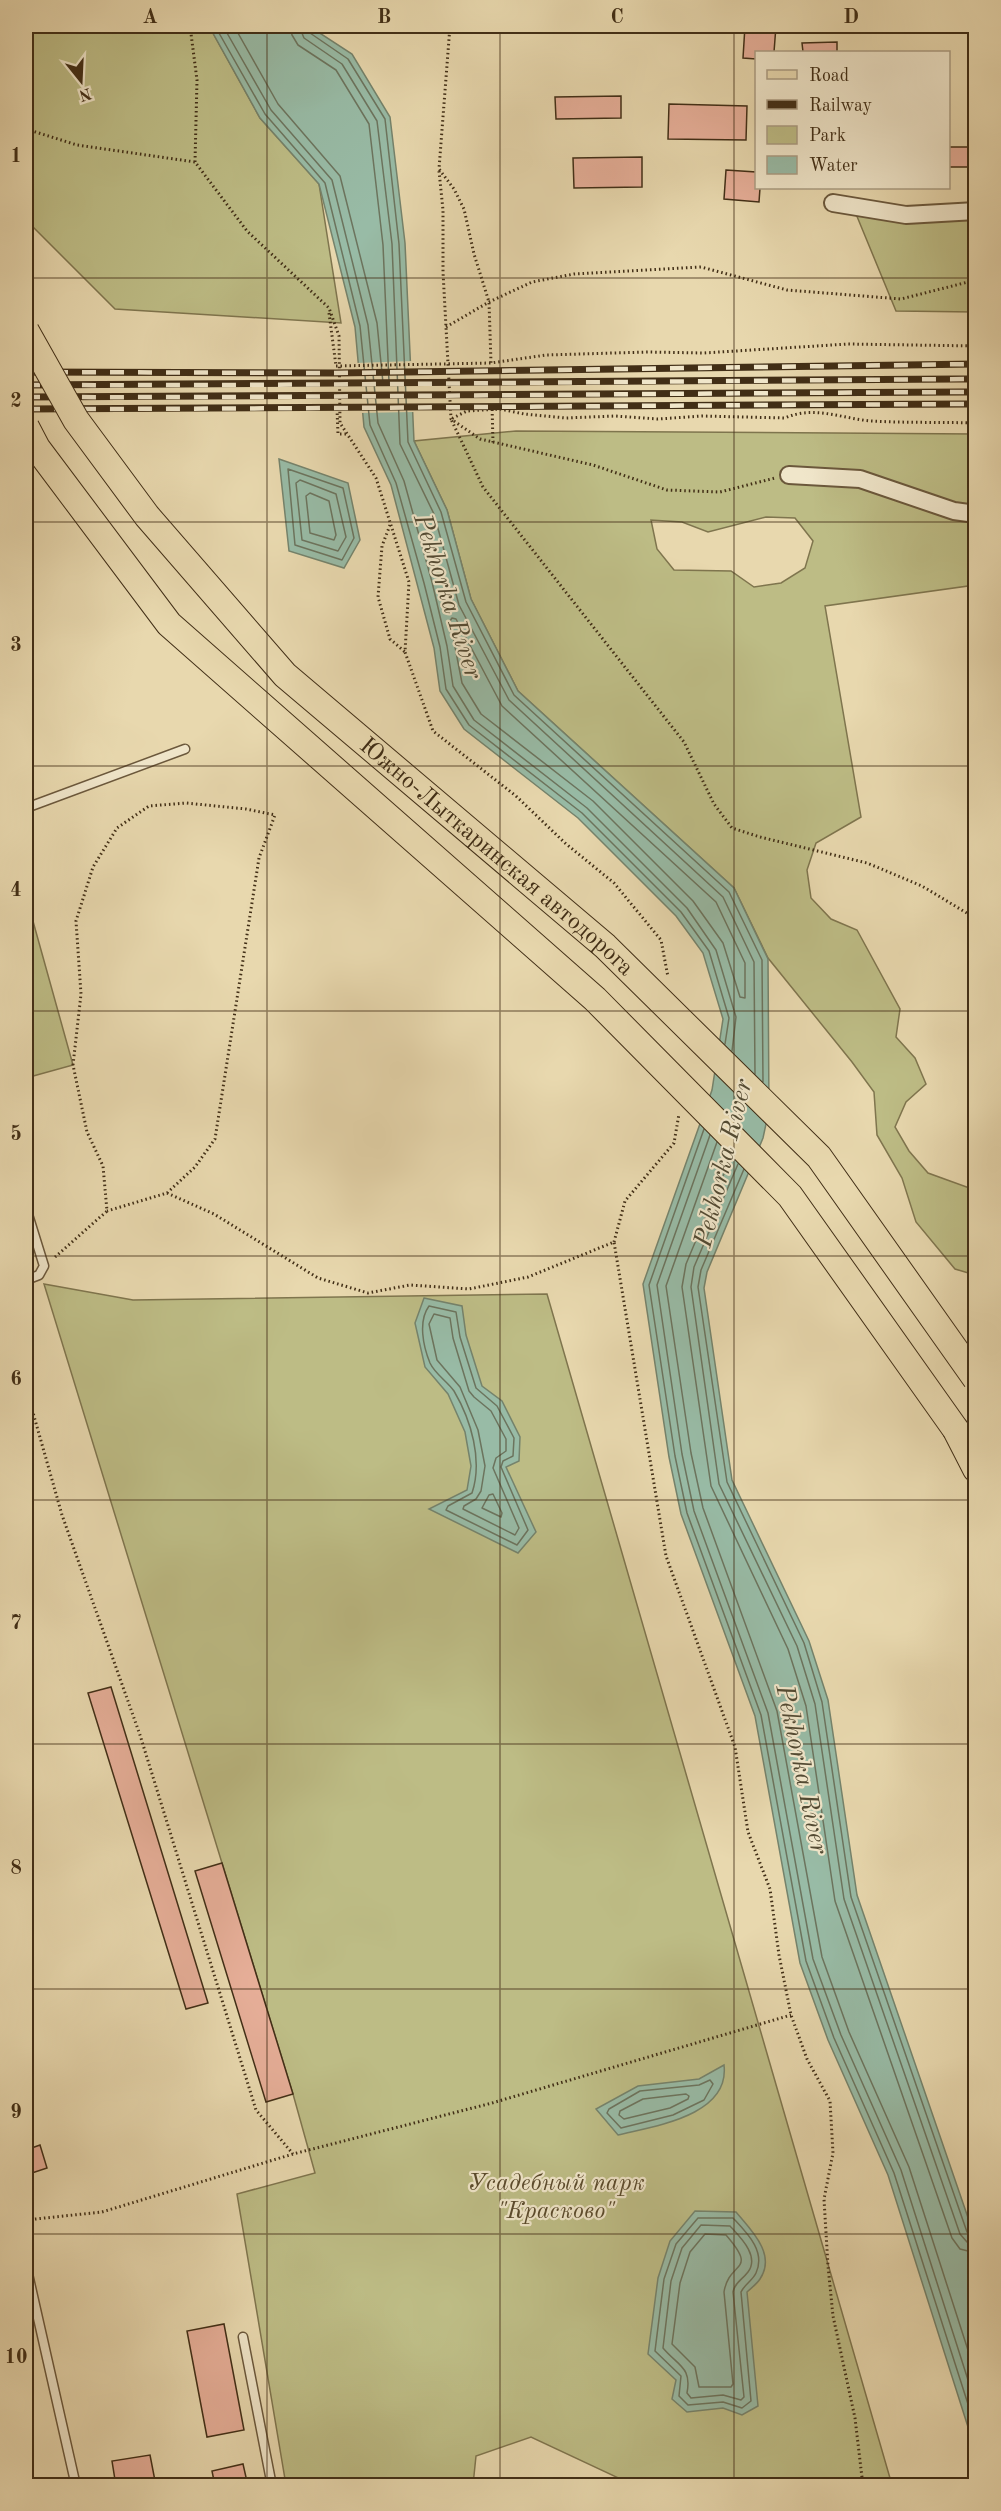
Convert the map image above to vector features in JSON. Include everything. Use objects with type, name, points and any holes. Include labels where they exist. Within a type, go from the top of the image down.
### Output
[{"type":"main road","name":"Южно-Лыткаринская автодорога","points":[[26,331],[76,420],[147,516],[285,675],[605,946],[819,1157],[975,1379]]},
{"type":"main road","name":"Южно-Лыткаринская автодорога","points":[[26,427],[38,448],[169,624],[595,999],[790,1196],[956,1430],[975,1469]]},
{"type":"street","points":[[833,203],[906,215],[975,211]]},
{"type":"street","points":[[789,475],[860,479],[954,511],[975,514]]},
{"type":"lane","points":[[26,808],[185,749]]},
{"type":"lane","points":[[26,1208],[44,1266],[39,1275],[26,1280]]},
{"type":"lane","points":[[26,2265],[76,2486]]},
{"type":"lane","points":[[243,2337],[272,2486]]},
{"type":"path","points":[[190,26],[197,80],[195,162],[248,231],[329,308],[339,336],[340,423],[376,478],[409,582],[405,652],[433,731],[516,796],[565,843],[614,883],[661,940],[669,983]]},
{"type":"path","points":[[450,26],[439,169],[443,210],[445,327],[451,419],[483,487],[684,742],[714,804],[732,828],[867,863],[922,886],[970,915],[975,922]]},
{"type":"path","points":[[26,129],[77,145],[195,162]]},
{"type":"path","points":[[439,169],[454,189],[464,209],[474,254],[489,302],[491,363]]},
{"type":"path","points":[[445,327],[489,302],[532,282],[574,274],[701,267],[787,290],[901,298],[975,280]]},
{"type":"path","points":[[329,308],[336,366],[491,363],[546,355],[648,352],[726,353],[848,344],[975,346]]},
{"type":"path","points":[[492,405],[493,443]]},
{"type":"path","points":[[337,409],[338,434],[348,434]]},
{"type":"path","points":[[451,419],[467,411],[500,409],[566,418],[615,416],[658,419],[702,416],[785,418],[794,414],[836,413],[870,421],[975,423]]},
{"type":"path","points":[[451,419],[480,439],[593,465],[667,490],[720,492],[789,475]]},
{"type":"path","points":[[390,524],[382,546],[378,597],[390,639],[405,652]]},
{"type":"path","points":[[44,1266],[107,1211],[167,1192],[195,1167],[215,1139],[259,858],[275,815],[246,809],[186,803],[149,806],[117,828],[93,867],[76,921],[81,994],[73,1065],[87,1132],[103,1166],[107,1211]]},
{"type":"path","points":[[679,1110],[674,1143],[625,1201],[614,1242],[666,1556],[735,1748],[748,1832],[770,1889],[779,1955],[791,2014],[807,2059],[830,2101],[833,2153],[824,2199],[828,2266],[833,2316],[855,2418],[863,2486]]},
{"type":"path","points":[[167,1192],[214,1214],[318,1278],[368,1293],[410,1285],[469,1289],[528,1277],[614,1242]]},
{"type":"path","points":[[26,1388],[62,1515],[144,1746],[256,2110],[293,2154]]},
{"type":"path","points":[[26,2220],[102,2212],[293,2154],[492,2103],[791,2014]]},
{"type":"green space","points":[[26,26],[209,26],[260,118],[319,184],[341,323],[115,309],[26,220]]},
{"type":"green space","points":[[975,209],[975,312],[896,311],[856,214]]},
{"type":"green space","points":[[516,431],[975,434],[975,585],[825,606],[861,817],[816,843],[807,870],[811,898],[831,919],[857,930],[900,1009],[896,1037],[915,1058],[926,1084],[906,1102],[895,1127],[909,1151],[928,1173],[975,1190],[975,1275],[955,1269],[916,1222],[902,1178],[877,1135],[874,1092],[768,958],[734,888],[518,691],[471,599],[447,510],[414,441]],"holes":[[[766,517],[795,518],[813,541],[805,568],[781,583],[754,587],[731,571],[674,570],[657,549],[651,520],[682,522],[708,532]]]},
{"type":"green space","points":[[26,896],[73,1065],[26,1078]]},
{"type":"green space","name":"Усадебный парк \"Красково\"","points":[[44,1284],[133,1300],[547,1294],[892,2485],[628,2485],[625,2481],[531,2437],[476,2456],[473,2485],[286,2485],[237,2194],[315,2173],[293,2094]]},
{"type":"water","name":"Pekhorka River","points":[[209,26],[309,26],[352,54],[390,117],[405,243],[414,441],[447,510],[471,599],[518,691],[734,888],[768,959],[769,1110],[763,1138],[707,1272],[704,1288],[732,1480],[809,1641],[828,1700],[857,1895],[975,2238],[975,2449],[888,2175],[828,2040],[800,1963],[755,1716],[681,1514],[669,1457],[643,1284],[712,1090],[723,1019],[703,953],[676,916],[578,818],[464,729],[440,691],[434,648],[391,485],[364,427],[355,327],[319,184],[260,118]]},
{"type":"water","points":[[279,459],[348,483],[360,540],[344,568],[289,551]]},
{"type":"water","points":[[424,1298],[462,1306],[466,1335],[482,1386],[502,1401],[520,1437],[519,1461],[506,1467],[536,1532],[518,1553],[429,1509],[467,1490],[471,1466],[465,1432],[448,1394],[425,1367],[415,1323]]},
{"type":"water","points":[[724,2065],[723,2082],[715,2096],[703,2107],[687,2116],[618,2135],[596,2109],[638,2086],[699,2079]]},
{"type":"water","points":[[695,2211],[736,2212],[764,2251],[764,2270],[759,2281],[747,2292],[758,2406],[742,2415],[723,2408],[687,2412],[672,2399],[676,2380],[648,2354],[658,2278],[670,2241]]},
{"type":"pier","points":[[413,361],[415,412],[360,413],[355,363]]},
{"type":"building","points":[[745,26],[776,26],[774,51],[755,51],[755,59],[743,58]]},
{"type":"building","points":[[837,42],[837,51],[803,51],[802,43]]},
{"type":"building","points":[[621,96],[621,118],[556,119],[555,97]]},
{"type":"building","points":[[669,104],[747,106],[746,140],[668,139]]},
{"type":"building","points":[[950,147],[969,147],[969,167],[950,167]]},
{"type":"building","points":[[642,157],[642,187],[574,188],[573,158]]},
{"type":"building","points":[[726,170],[755,172],[755,189],[760,189],[759,202],[724,199]]},
{"type":"building","points":[[111,1687],[208,2003],[186,2009],[88,1693]]},
{"type":"building","points":[[222,1863],[293,2094],[266,2102],[195,1871]]},
{"type":"building","points":[[40,2145],[47,2168],[26,2175],[26,2150]]},
{"type":"building","points":[[224,2324],[244,2430],[207,2437],[187,2331]]},
{"type":"building","points":[[150,2455],[156,2486],[116,2486],[112,2461]]},
{"type":"building","points":[[243,2464],[248,2486],[215,2486],[212,2471]]},
{"type":"railway","points":[[26,372],[336,373],[976,364]]},
{"type":"railway","points":[[26,385],[976,379]]},
{"type":"railway","points":[[26,397],[976,392]]},
{"type":"railway","points":[[26,409],[976,404]]}]
